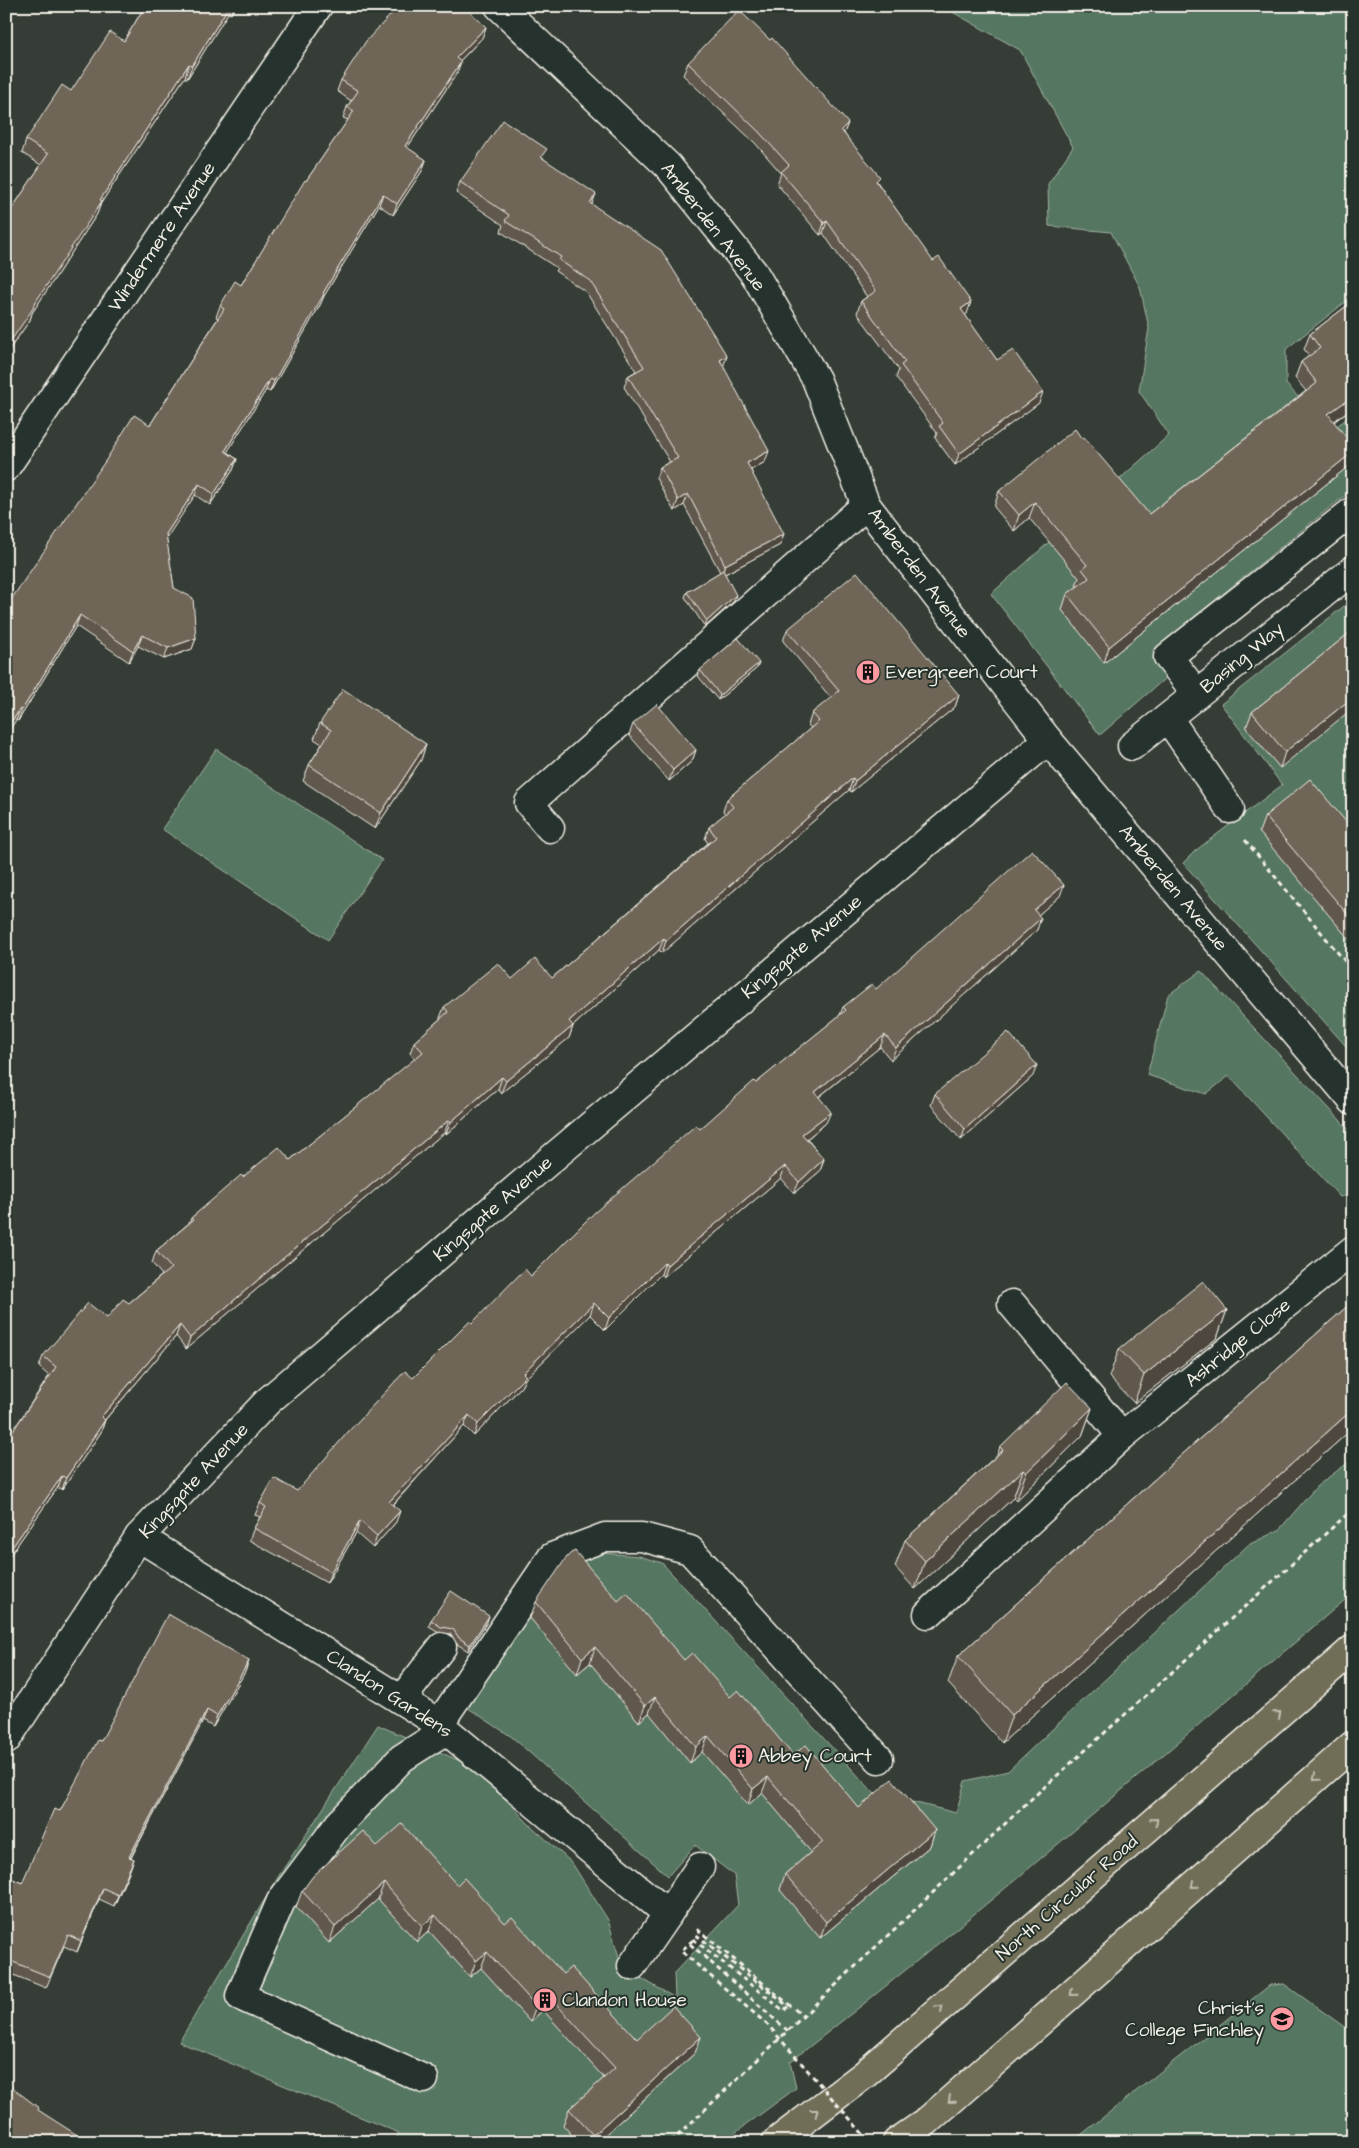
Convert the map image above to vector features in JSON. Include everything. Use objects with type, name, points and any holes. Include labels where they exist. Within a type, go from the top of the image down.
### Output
[{"type":"highway","name":"North Circular Road","points":[[776,2142],[865,2074],[1353,1649]]},
{"type":"highway","points":[[897,2142],[926,2123],[1353,1745]]},
{"type":"street","name":"Windermere Avenue","points":[[6,467],[318,6]]},
{"type":"street","name":"Amberden Avenue","points":[[499,6],[668,166],[754,273],[816,379],[866,505],[1048,740],[1353,1101]]},
{"type":"street","points":[[550,828],[529,804],[866,505]]},
{"type":"street","points":[[1198,694],[1168,658],[1353,511]]},
{"type":"street","name":"Basing Way","points":[[1132,746],[1353,570]]},
{"type":"street","points":[[1168,718],[1230,809]]},
{"type":"street","name":"Kingsgate Avenue","points":[[6,1740],[139,1537],[268,1401],[537,1171],[1048,740]]},
{"type":"street","name":"Ashridge Close","points":[[928,1614],[1122,1436],[1353,1250]]},
{"type":"street","points":[[1012,1304],[1122,1436]]},
{"type":"street","name":"Clandon Gardens","points":[[139,1537],[442,1727],[668,1913]]},
{"type":"street","points":[[424,2079],[240,1996],[281,1901],[339,1824],[402,1758],[442,1727],[552,1557],[605,1537],[642,1537],[690,1550],[879,1759]]},
{"type":"street","points":[[401,1700],[442,1647]]},
{"type":"street","points":[[632,1966],[700,1867]]},
{"type":"path","points":[[1230,809],[1237,831],[1353,971]]},
{"type":"path","points":[[671,2142],[1028,1801],[1353,1509]]},
{"type":"path","points":[[668,1913],[803,2016]]},
{"type":"path","points":[[668,1913],[788,2031]]},
{"type":"path","points":[[668,1913],[788,2006],[784,2011],[694,1940],[680,1951],[768,2025],[870,2142]]},
{"type":"green space","points":[[942,6],[1353,6],[1353,296],[1286,349],[1286,384],[1330,431],[1353,414],[1353,489],[1152,651],[1170,674],[1100,735],[991,594],[1169,435],[1139,391],[1149,328],[1140,287],[1111,232],[1049,226],[1048,184],[1073,147],[1020,50]]},
{"type":"green space","points":[[1353,599],[1353,1054],[1183,863],[1195,851],[1282,785],[1221,704]]},
{"type":"green space","points":[[216,749],[382,860],[328,940],[162,829]]},
{"type":"green space","points":[[1201,971],[1353,1134],[1353,1194],[1340,1197],[1229,1076],[1206,1094],[1147,1075],[1168,995]]},
{"type":"green space","points":[[1353,1459],[1353,1593],[1004,1889],[790,2062],[796,2088],[723,2142],[394,2142],[399,2133],[179,2042],[280,1874],[378,1725],[476,1768],[528,1823],[572,1863],[608,1920],[622,1967],[675,1998],[674,1973],[738,1905],[734,1875],[695,1845],[668,1876],[512,1737],[465,1706],[555,1565],[588,1552],[639,1556],[662,1563],[873,1792],[956,1813],[965,1781],[1008,1771],[1248,1545],[1279,1530],[1317,1486]]},
{"type":"green space","name":"Christ's College Finchley","points":[[1284,1984],[1353,2033],[1353,2142],[1072,2142],[1270,1985]]},
{"type":"building","points":[[145,6],[229,6],[192,66],[189,64],[100,200],[102,201],[6,348],[6,218],[48,154],[26,140],[62,85],[71,91],[110,32],[124,41]]},
{"type":"building","points":[[399,6],[464,6],[486,27],[456,58],[461,62],[405,146],[426,160],[397,204],[383,194],[323,293],[274,381],[270,379],[225,451],[237,459],[214,494],[199,484],[166,534],[174,588],[193,598],[196,638],[168,648],[142,635],[133,651],[80,615],[22,710],[20,709],[6,730],[6,607],[106,460],[134,415],[150,425],[224,309],[220,306],[235,281],[241,285],[305,180],[354,111],[347,107],[358,91],[341,80],[366,41]]},
{"type":"building","points":[[739,10],[770,40],[772,38],[848,123],[841,130],[880,177],[876,181],[933,261],[939,257],[971,302],[961,309],[997,360],[1013,350],[1043,392],[959,454],[939,426],[943,423],[901,365],[905,362],[861,301],[876,291],[827,221],[824,223],[781,172],[789,165],[759,132],[688,63]]},
{"type":"building","points":[[503,120],[547,149],[541,157],[596,194],[590,203],[661,250],[727,356],[720,360],[769,451],[747,463],[784,534],[725,565],[688,494],[678,500],[660,467],[678,458],[628,376],[644,367],[590,281],[559,260],[561,257],[505,221],[509,215],[460,182]]},
{"type":"building","points":[[1353,301],[1353,396],[1328,414],[1353,446],[1353,452],[1109,647],[1067,594],[1089,578],[1082,569],[1087,565],[1035,502],[1019,515],[999,491],[1075,429],[1082,439],[1084,437],[1149,514],[1317,383],[1301,362],[1320,348],[1310,334]]},
{"type":"building","points":[[723,570],[736,595],[707,621],[687,592]]},
{"type":"building","points":[[857,572],[959,695],[855,781],[853,778],[666,941],[664,938],[569,1021],[573,1026],[506,1081],[502,1077],[451,1122],[449,1120],[190,1338],[180,1325],[101,1417],[105,1420],[66,1478],[62,1476],[6,1556],[6,1441],[56,1367],[43,1356],[88,1303],[107,1318],[123,1299],[129,1303],[171,1268],[156,1251],[193,1220],[191,1218],[241,1175],[243,1177],[279,1147],[290,1160],[423,1052],[414,1042],[448,1012],[444,1007],[498,963],[512,979],[535,959],[552,978],[716,837],[709,827],[733,807],[727,799],[819,721],[812,713],[839,691],[787,630]]},
{"type":"building","points":[[1353,630],[1353,697],[1285,752],[1252,712]]},
{"type":"building","points":[[738,638],[759,663],[720,695],[700,670]]},
{"type":"building","points":[[343,689],[426,744],[381,813],[309,765],[331,730],[320,723]]},
{"type":"building","points":[[657,704],[696,750],[673,770],[633,724]]},
{"type":"building","points":[[1310,779],[1353,830],[1353,921],[1265,816]]},
{"type":"building","points":[[1032,850],[1064,885],[1034,910],[1041,918],[896,1048],[885,1035],[815,1092],[831,1112],[802,1134],[824,1159],[799,1182],[785,1166],[667,1265],[665,1262],[609,1318],[594,1303],[523,1373],[526,1376],[478,1424],[469,1415],[389,1502],[400,1511],[377,1536],[360,1521],[331,1572],[254,1528],[266,1507],[260,1503],[274,1478],[297,1491],[348,1432],[405,1371],[413,1378],[470,1321],[472,1323],[525,1269],[531,1276],[594,1213],[696,1125],[700,1129],[754,1081],[756,1083],[846,1010],[843,1007],[872,984],[876,989]]},
{"type":"building","points":[[1008,1032],[1037,1065],[965,1129],[935,1094]]},
{"type":"building","points":[[1203,1281],[1227,1310],[1144,1375],[1119,1349]]},
{"type":"building","points":[[1353,1301],[1353,1409],[1012,1715],[958,1656]]},
{"type":"building","points":[[1067,1382],[1092,1408],[1026,1473],[1023,1470],[925,1561],[905,1540],[1003,1450],[1000,1447]]},
{"type":"building","name":"Abbey Court","points":[[575,1551],[618,1601],[627,1593],[684,1660],[692,1653],[730,1697],[738,1690],[793,1755],[806,1745],[859,1808],[892,1779],[935,1830],[826,1922],[785,1874],[823,1842],[768,1777],[753,1789],[708,1736],[696,1747],[655,1697],[645,1706],[595,1647],[582,1658],[536,1602],[566,1558]]},
{"type":"building","points":[[451,1591],[489,1616],[470,1645],[459,1638],[453,1629],[441,1627],[431,1620]]},
{"type":"building","points":[[168,1614],[249,1661],[217,1716],[207,1710],[129,1857],[134,1859],[118,1895],[103,1888],[81,1941],[68,1935],[50,1977],[6,1959],[6,1876],[22,1883],[54,1809],[60,1811],[98,1740],[101,1741]]},
{"type":"building","name":"Clandon House","points":[[402,1824],[457,1885],[464,1878],[505,1923],[512,1917],[563,1974],[571,1967],[637,2039],[673,2006],[701,2037],[593,2135],[569,2109],[615,2068],[548,1995],[536,2006],[487,1952],[476,1961],[435,1915],[422,1926],[384,1883],[335,1927],[302,1891],[313,1876],[363,1831],[377,1846]]},
{"type":"building","points":[[10,2086],[39,2108],[38,2110],[88,2142],[6,2142],[6,2091]]},
{"type":"place","name":"Evergreen Court","points":[[868,672]]},
{"type":"place","name":"Abbey Court","points":[[741,1756]]},
{"type":"place","name":"Clandon House","points":[[545,2000]]},
{"type":"place","name":"Christ's College Finchley","points":[[1282,2019]]}]
